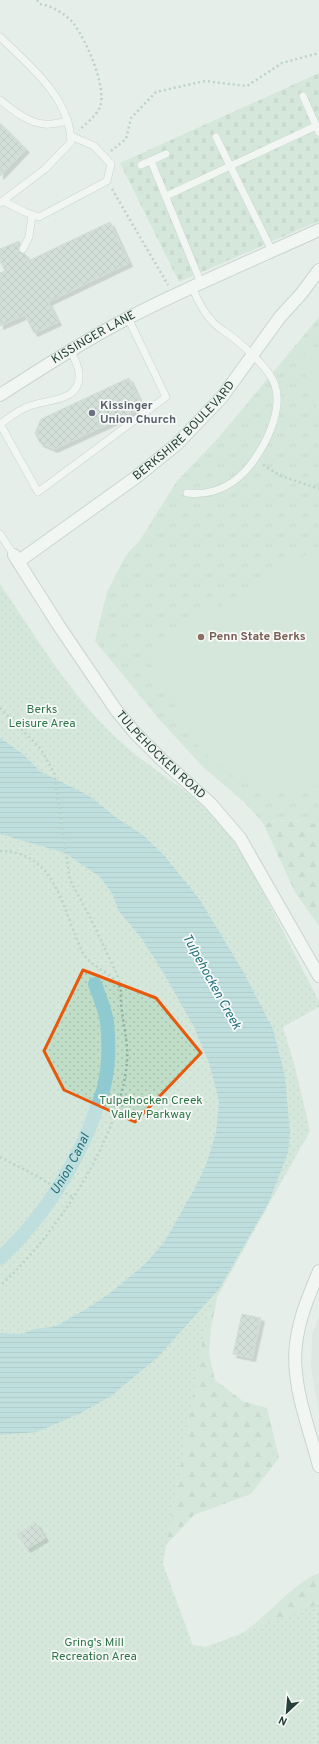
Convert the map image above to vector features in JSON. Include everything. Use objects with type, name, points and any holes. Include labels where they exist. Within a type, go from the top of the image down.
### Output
[{"type":"street","name":"KISSINGER LANE","points":[[0,395],[71,350],[128,318],[196,285],[319,230]]},
{"type":"street","name":"BERKSHIRE BOULEVARD","points":[[16,558],[135,478],[172,448],[222,397],[280,317],[301,294],[319,270]]},
{"type":"street","name":"TULPEHOCKEN ROAD","points":[[16,558],[59,626],[116,710],[135,733],[162,760],[210,803],[240,838],[319,976]]},
{"type":"street","points":[[319,1271],[304,1308],[296,1345],[298,1384],[319,1466]]},
{"type":"lane","points":[[0,37],[48,85],[68,121],[71,136],[71,142],[45,169],[2,202]]},
{"type":"lane","points":[[166,196],[230,166],[317,129],[303,96]]},
{"type":"lane","points":[[0,100],[20,115],[34,122],[46,124],[68,121]]},
{"type":"lane","points":[[2,202],[39,216],[107,181],[111,164],[94,146],[71,136]]},
{"type":"lane","points":[[216,136],[272,251]]},
{"type":"lane","points":[[141,165],[166,154]]},
{"type":"lane","points":[[151,161],[166,196],[196,285],[212,322],[236,339],[252,355],[271,376],[276,392],[276,410],[271,430],[262,449],[240,476],[225,487],[210,493],[186,493]]},
{"type":"lane","points":[[22,248],[29,237],[32,214]]},
{"type":"lane","points":[[71,350],[80,374],[76,386],[70,395],[61,399],[45,401],[26,407],[0,424],[38,492],[166,397],[128,318]]},
{"type":"lane","name":"TULPEHOCKEN ROAD","points":[[0,534],[16,558]]},
{"type":"path","points":[[37,0],[40,4],[59,11],[73,23],[88,50],[102,91],[100,108],[89,122],[71,136]]},
{"type":"path","points":[[104,156],[126,139],[131,118],[156,92],[205,81],[247,86],[282,63],[319,53]]},
{"type":"path","points":[[107,181],[174,296]]},
{"type":"path","points":[[255,459],[281,476],[319,489]]},
{"type":"path","points":[[0,708],[41,749],[54,773],[68,873],[117,974],[121,989],[120,998],[126,1030],[127,1061],[120,1098],[108,1136],[91,1168],[55,1224],[22,1265],[0,1286]]},
{"type":"path","points":[[0,851],[17,854],[41,866],[61,897],[84,954],[94,965],[111,977],[121,989]]},
{"type":"path","points":[[0,1157],[35,1174],[72,1197]]},
{"type":"highlighted area","points":[[83,970],[156,998],[201,1053],[135,1122],[64,1090],[44,1051]]},
{"type":"shaded area","points":[[319,1317],[319,1413],[311,1367],[312,1335]]},
{"type":"green space","points":[[319,73],[319,221],[179,282],[120,163]]},
{"type":"green space","name":"Penn State Berks","points":[[319,317],[319,824],[286,820],[263,823],[244,802],[202,766],[159,719],[95,641],[107,592],[126,555],[140,540],[177,481],[219,437]]},
{"type":"green space","points":[[319,349],[319,414],[300,356]]},
{"type":"green space","points":[[319,547],[319,785],[301,790],[284,792],[268,790],[252,786],[237,779],[210,758],[198,745],[144,652]]},
{"type":"green space","name":"Tulpehocken Creek Valley Parkway","points":[[0,584],[56,667],[103,725],[132,752],[193,797],[215,818],[231,838],[251,870],[319,1001],[319,1007],[283,1027],[295,1067],[310,1131],[207,1315],[163,1564],[195,1651],[319,1604],[319,1744],[0,1744]]},
{"type":"green space","points":[[286,820],[319,824],[319,926],[295,892],[263,823]]},
{"type":"green space","points":[[219,1289],[211,1328],[209,1353],[215,1380],[243,1401],[267,1408],[279,1458],[251,1494],[194,1515],[167,1544],[144,1578],[187,1644],[217,1649],[253,1625],[302,1582],[319,1573],[319,1659],[200,1693],[0,1435]]},
{"type":"water","name":"Tulpehocken Creek","points":[[0,738],[23,754],[41,772],[88,795],[117,818],[143,835],[164,855],[200,900],[244,973],[273,1029],[285,1076],[290,1133],[288,1153],[268,1204],[219,1289],[158,1357],[111,1396],[81,1413],[37,1432],[0,1435],[0,1333],[22,1334],[34,1329],[54,1327],[88,1308],[114,1290],[145,1264],[165,1241],[206,1165],[216,1133],[219,1101],[209,1063],[194,1027],[163,972],[142,939],[118,910],[113,895],[100,877],[65,853],[0,834]]},
{"type":"building","points":[[0,123],[26,149],[0,176]]},
{"type":"building","points":[[110,222],[129,263],[48,302],[58,322],[34,333],[25,315],[0,326],[0,273],[5,271],[0,261],[0,249],[19,241],[19,251],[25,254],[28,261]]},
{"type":"building","name":"Kissinger Union Church","points":[[129,378],[143,408],[54,449],[40,443],[35,433],[41,419]]},
{"type":"building","points":[[242,1314],[261,1318],[252,1358],[233,1354]]},
{"type":"building","points":[[36,1523],[45,1538],[27,1549],[17,1534]]},
{"type":"waterway","name":"Union Canal","points":[[0,1258],[31,1225],[58,1188],[81,1147],[102,1094],[107,1067],[108,1029],[105,1012],[95,984]]},
{"type":"place","name":"Kissinger Union Church","points":[[92,413]]},
{"type":"place","name":"Penn State Berks","points":[[201,637]]},
{"type":"park label","name":"Berks Leisure Area","points":[[42,717]]},
{"type":"park label","name":"Gring's Mill Recreation Area","points":[[94,1650]]}]
